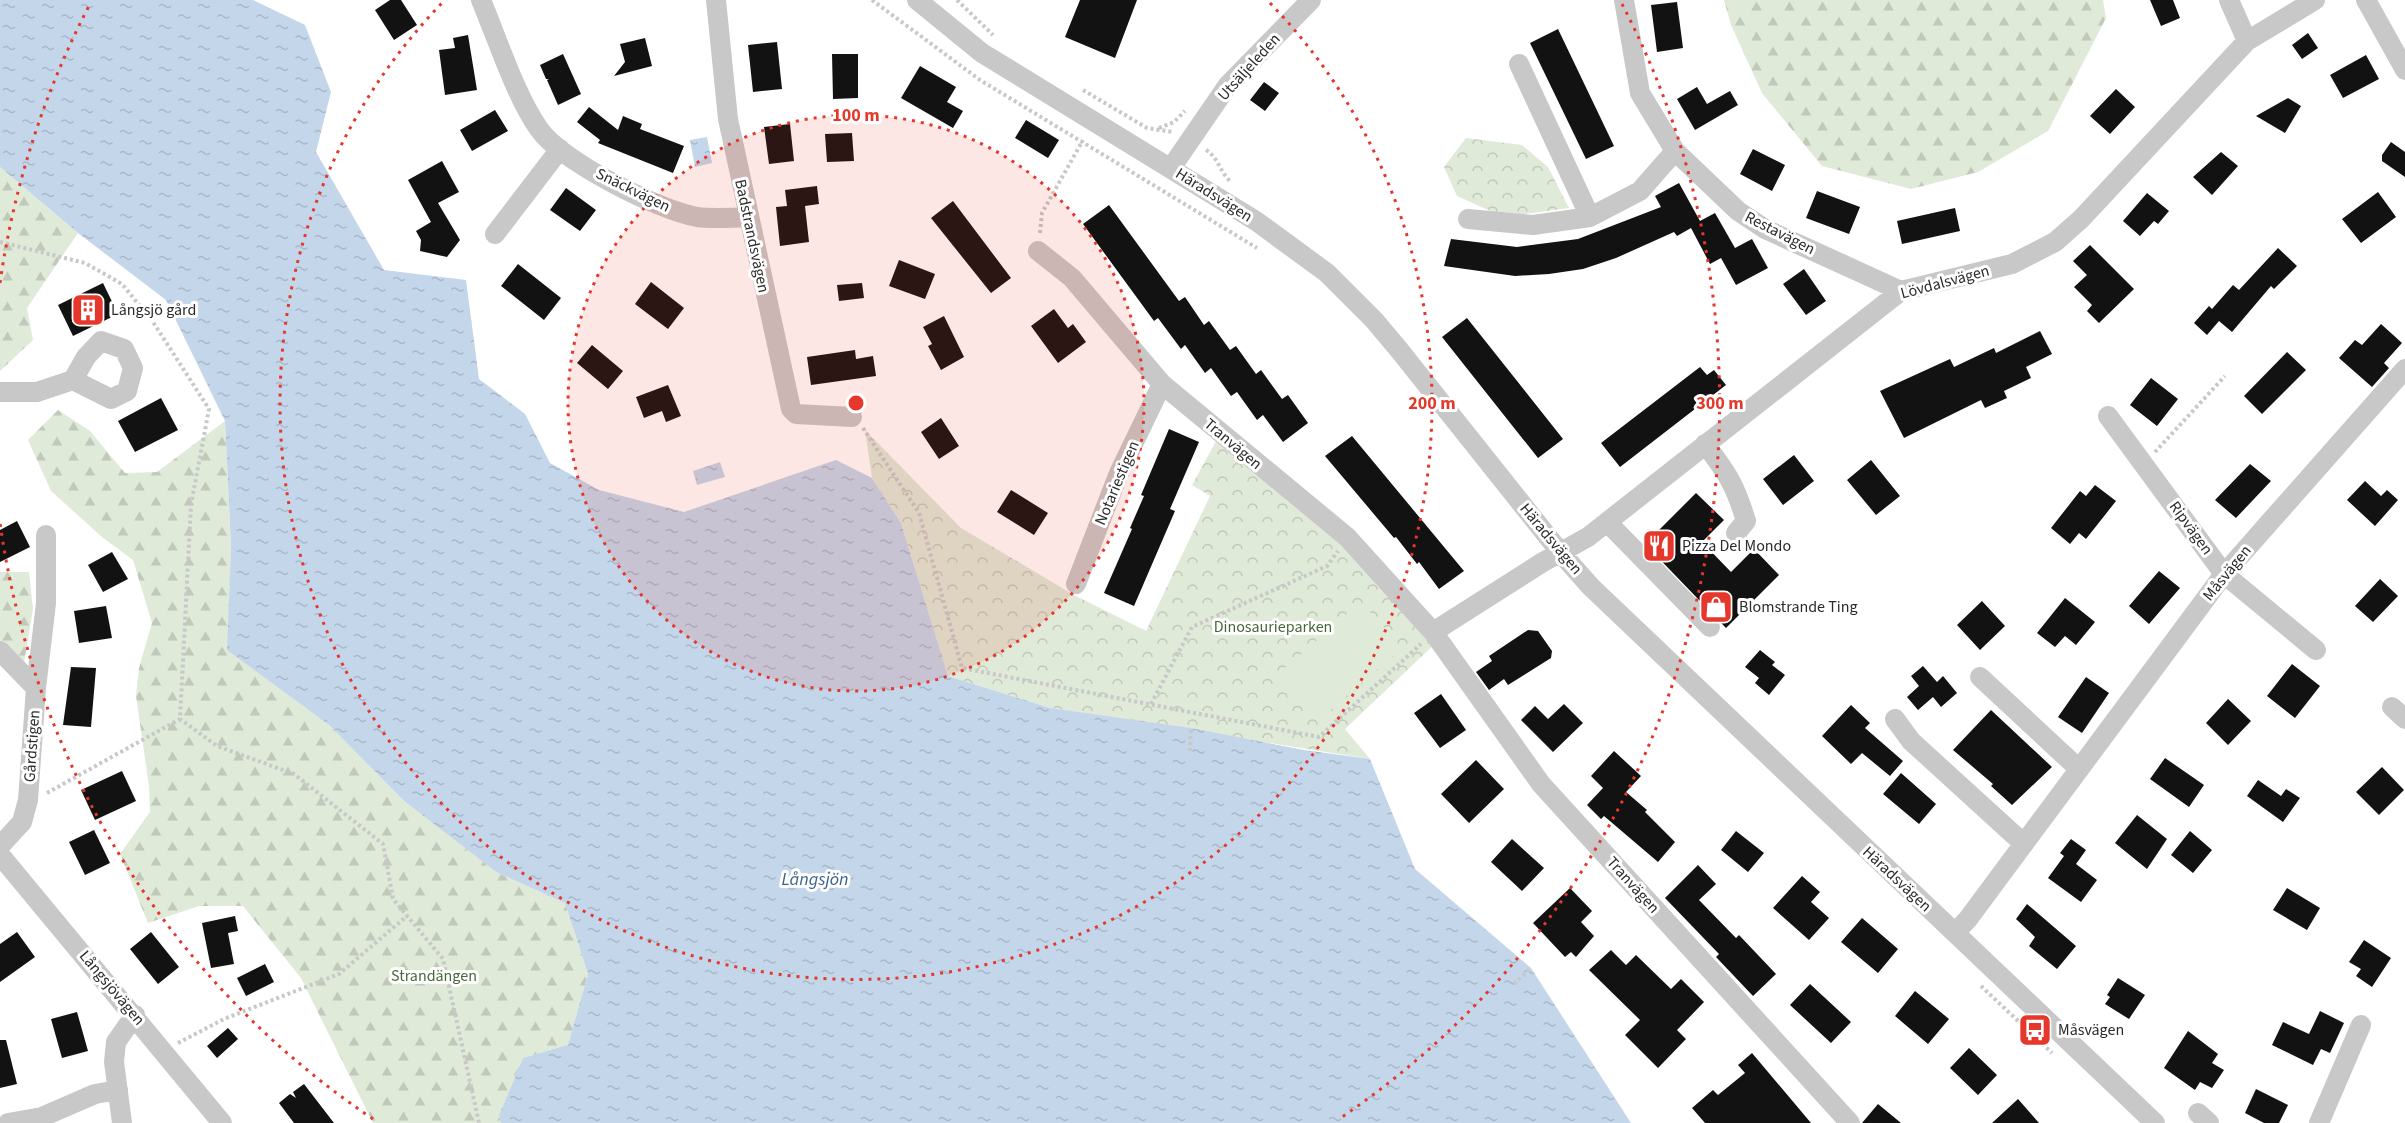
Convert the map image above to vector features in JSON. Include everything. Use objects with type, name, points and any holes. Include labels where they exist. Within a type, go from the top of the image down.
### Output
[{"type":"street","name":"Snäckvägen","points":[[481,0],[529,112],[540,131],[560,149],[624,188],[673,210],[712,219],[747,217]]},
{"type":"street","name":"Badstrandsvägen","points":[[716,0],[728,119],[747,217],[791,409],[796,414],[852,417]]},
{"type":"street","name":"Häradsvägen","points":[[918,0],[982,53],[1290,243],[1347,291],[1400,351],[1560,552],[1646,641],[2156,1123]]},
{"type":"street","name":"Utsäljeleden","points":[[1171,168],[1228,85],[1311,0]]},
{"type":"street","name":"Restavägen","points":[[1624,0],[1640,93],[1675,152],[1738,212],[1766,229],[1901,291]]},
{"type":"street","points":[[2229,0],[2247,41]]},
{"type":"street","name":"Lövdalsvägen","points":[[1560,552],[1588,537],[1901,291],[2005,266],[2055,242],[2081,219],[2247,41],[2315,0]]},
{"type":"street","points":[[2366,0],[2405,70]]},
{"type":"street","points":[[1519,64],[1590,217]]},
{"type":"street","points":[[495,234],[560,149]]},
{"type":"street","points":[[1468,219],[1533,225],[1590,217],[1640,191],[1675,152]]},
{"type":"street","name":"Tranvägen","points":[[1038,251],[1072,278],[1162,384],[1347,537],[1433,632],[1541,784],[1850,1123]]},
{"type":"street","name":"Måsvägen","points":[[1955,933],[2024,844],[2224,574],[2405,369]]},
{"type":"street","points":[[0,392],[38,392],[74,380]]},
{"type":"street","name":"Notariestigen","points":[[1076,584],[1119,473],[1162,384]]},
{"type":"street","name":"Ripvägen","points":[[2108,416],[2224,574],[2316,650]]},
{"type":"street","points":[[1705,444],[1731,478],[1739,500],[1746,521],[1736,533]]},
{"type":"street","points":[[1607,522],[1710,627]]},
{"type":"street","points":[[36,688],[46,603],[46,535]]},
{"type":"street","points":[[1433,632],[1560,552]]},
{"type":"street","name":"Gårdstigen","points":[[0,651],[36,688],[28,800],[22,822],[0,846]]},
{"type":"street","points":[[1980,677],[2079,769]]},
{"type":"street","points":[[1895,719],[1911,741],[2024,844]]},
{"type":"street","name":"Långsjövägen","points":[[0,855],[164,1050],[222,1123]]},
{"type":"street","points":[[122,1123],[114,1062],[116,1042],[135,1016]]},
{"type":"street","points":[[2319,1123],[2361,1025]]},
{"type":"street","points":[[8,1123],[42,1117],[95,1094],[118,1090]]},
{"type":"path","points":[[1038,251],[1042,213],[1083,141]]},
{"type":"path","points":[[0,242],[85,263],[122,284],[153,322],[209,409],[191,505],[180,719]]},
{"type":"path","points":[[2144,463],[2225,376]]},
{"type":"path","points":[[852,417],[865,430],[919,513],[962,668],[1318,736],[1433,632]]},
{"type":"path","points":[[1151,704],[1192,627],[1327,566],[1347,537]]},
{"type":"path","points":[[28,800],[34,800],[180,719]]},
{"type":"path","points":[[180,719],[217,746],[294,774],[383,844],[393,900],[443,958],[479,1123]]},
{"type":"path","points":[[1190,751],[1191,728]]},
{"type":"path","points":[[164,1050],[224,1018],[339,974],[407,916]]},
{"type":"path","points":[[1514,984],[1531,968]]},
{"type":"green space","points":[[1724,0],[2103,0],[2106,18],[2048,131],[1978,172],[1911,189],[1822,166],[1762,93],[1731,25]]},
{"type":"green space","points":[[1466,138],[1522,145],[1548,167],[1569,208],[1504,217],[1457,196],[1444,167]]},
{"type":"green space","points":[[0,167],[78,233],[27,308],[33,340],[0,371]]},
{"type":"green space","name":"Strandängen","points":[[58,410],[90,431],[125,473],[157,472],[225,421],[231,546],[228,650],[329,725],[404,801],[496,872],[565,903],[588,974],[568,1046],[523,1058],[499,1115],[501,1123],[373,1123],[301,978],[243,906],[199,906],[148,923],[120,854],[150,812],[149,786],[136,696],[139,668],[152,623],[133,560],[102,537],[51,491],[28,440]]},
{"type":"green space","name":"Dinosaurieparken","points":[[865,430],[961,528],[1074,595],[1146,631],[1210,496],[1192,485],[1220,434],[1347,537],[1439,640],[1345,729],[1370,759],[1050,708],[948,676],[901,523],[872,478]]},
{"type":"green space","points":[[0,572],[29,572],[33,609],[22,675],[0,652]]},
{"type":"green space","points":[[1361,602],[1402,648],[1321,718],[1279,673]]},
{"type":"water","name":"Långsjön","points":[[0,0],[253,0],[305,25],[331,92],[316,152],[384,270],[466,280],[479,379],[525,414],[550,463],[599,490],[684,512],[836,460],[872,478],[901,523],[948,676],[1050,708],[1191,728],[1304,750],[1370,759],[1415,869],[1531,968],[1631,1123],[501,1123],[499,1115],[523,1058],[568,1045],[588,974],[565,903],[496,872],[404,801],[329,725],[227,650],[231,546],[225,421],[166,300],[78,233],[0,167]]},
{"type":"water","points":[[707,137],[712,163],[695,167],[690,140]]},
{"type":"water","points":[[720,462],[725,477],[697,485],[693,471]]},
{"type":"building","points":[[390,0],[401,0],[417,25],[394,40],[375,10]]},
{"type":"building","points":[[1080,0],[1137,0],[1115,58],[1065,37]]},
{"type":"building","points":[[2150,0],[2173,0],[2180,18],[2161,26]]},
{"type":"building","points":[[1677,2],[1683,48],[1657,52],[1651,5]]},
{"type":"building","points":[[1558,29],[1614,146],[1586,159],[1530,43]]},
{"type":"building","points":[[2308,33],[2318,48],[2302,59],[2292,45]]},
{"type":"building","points":[[468,35],[477,90],[445,95],[439,50],[455,48],[453,38]]},
{"type":"building","points":[[645,38],[652,66],[614,76],[625,62],[620,44]]},
{"type":"building","points":[[777,42],[782,89],[753,92],[748,45]]},
{"type":"building","points":[[563,54],[581,94],[558,105],[547,80],[549,79],[546,79],[540,65]]},
{"type":"building","points":[[832,54],[858,54],[858,98],[833,99]]},
{"type":"building","points":[[2366,55],[2379,79],[2343,98],[2330,75]]},
{"type":"building","points":[[920,66],[956,87],[947,102],[963,111],[953,128],[901,98]]},
{"type":"building","points":[[1264,82],[1279,93],[1265,111],[1250,100]]},
{"type":"building","points":[[1697,87],[1707,104],[1730,91],[1738,105],[1695,130],[1677,99]]},
{"type":"building","points":[[2116,89],[2135,107],[2110,134],[2090,116]]},
{"type":"building","points":[[2288,98],[2301,106],[2285,133],[2256,116]]},
{"type":"building","points":[[589,107],[618,130],[623,116],[642,124],[640,129],[684,146],[673,173],[598,143],[600,140],[577,122]]},
{"type":"building","points":[[495,110],[508,131],[472,151],[460,130]]},
{"type":"building","points":[[1026,120],[1059,140],[1048,158],[1015,138]]},
{"type":"building","points":[[790,124],[794,161],[769,164],[764,127]]},
{"type":"building","points":[[852,133],[854,161],[827,162],[825,134]]},
{"type":"building","points":[[2391,142],[2405,152],[2405,177],[2382,161],[2382,155]]},
{"type":"building","points":[[1753,149],[1785,165],[1772,191],[1740,174]]},
{"type":"building","points":[[2221,152],[2238,166],[2212,195],[2193,177]]},
{"type":"building","points":[[442,161],[459,192],[438,203],[460,240],[447,257],[420,251],[421,240],[416,231],[431,222],[408,180]]},
{"type":"building","points":[[1679,183],[1700,221],[1715,213],[1735,248],[1752,239],[1768,268],[1736,285],[1721,258],[1710,264],[1691,228],[1677,236],[1674,232],[1616,258],[1583,269],[1515,276],[1444,266],[1451,239],[1517,247],[1578,239],[1661,207],[1655,196]]},
{"type":"building","points":[[817,186],[819,204],[805,206],[809,242],[780,246],[776,207],[787,206],[785,190]]},
{"type":"building","points":[[566,188],[596,210],[580,231],[550,210]]},
{"type":"building","points":[[1817,191],[1860,207],[1849,234],[1806,218]]},
{"type":"building","points":[[2378,192],[2396,217],[2361,243],[2342,219]]},
{"type":"building","points":[[2147,193],[2169,211],[2158,224],[2154,221],[2140,236],[2123,221]]},
{"type":"building","points":[[953,201],[1011,278],[991,293],[931,218]]},
{"type":"building","points":[[1109,205],[1179,301],[1185,297],[1204,325],[1209,321],[1230,350],[1236,346],[1256,374],[1261,370],[1282,399],[1288,395],[1308,423],[1283,442],[1263,415],[1257,420],[1237,392],[1231,396],[1211,368],[1205,373],[1185,345],[1181,349],[1158,318],[1154,321],[1083,224]]},
{"type":"building","points":[[1955,208],[1960,231],[1902,244],[1897,221]]},
{"type":"building","points":[[2090,245],[2134,289],[2099,323],[2087,311],[2092,305],[2074,287],[2087,275],[2073,261]]},
{"type":"building","points":[[2278,248],[2297,266],[2274,289],[2271,286],[2232,332],[2219,321],[2207,335],[2194,323],[2209,306],[2212,309],[2233,285],[2239,290]]},
{"type":"building","points":[[899,260],[935,274],[925,299],[889,286]]},
{"type":"building","points":[[518,264],[561,298],[544,320],[501,286]]},
{"type":"building","points":[[1804,269],[1826,301],[1806,315],[1783,284]]},
{"type":"building","points":[[651,282],[684,308],[668,329],[635,304]]},
{"type":"building","name":"Långsjö gård","points":[[103,283],[118,314],[73,336],[58,305]]},
{"type":"building","points":[[862,283],[864,298],[839,301],[837,285]]},
{"type":"building","points":[[1054,309],[1068,328],[1073,324],[1086,342],[1058,363],[1031,326]]},
{"type":"building","points":[[944,316],[964,357],[941,370],[928,346],[932,344],[923,327]]},
{"type":"building","points":[[1467,318],[1563,439],[1538,458],[1442,337]]},
{"type":"building","points":[[2381,324],[2402,343],[2384,363],[2389,368],[2372,387],[2339,358],[2355,340],[2362,345]]},
{"type":"building","points":[[2040,331],[2052,354],[2026,367],[2031,378],[2004,391],[2007,398],[1985,408],[1981,400],[1904,438],[1880,391],[1950,359],[1954,367],[1994,348],[1996,353]]},
{"type":"building","points":[[592,345],[623,371],[608,389],[577,363]]},
{"type":"building","points":[[855,350],[856,359],[873,356],[876,376],[811,385],[807,357]]},
{"type":"building","points":[[2287,352],[2306,370],[2262,414],[2244,396]]},
{"type":"building","points":[[1700,367],[1707,375],[1714,370],[1726,385],[1620,467],[1601,443]]},
{"type":"building","points":[[2151,378],[2178,399],[2157,426],[2130,405]]},
{"type":"building","points":[[668,385],[681,416],[666,422],[662,411],[644,418],[636,397]]},
{"type":"building","points":[[161,398],[178,430],[135,452],[118,421]]},
{"type":"building","points":[[941,418],[959,446],[939,459],[921,432]]},
{"type":"building","points":[[1169,429],[1199,442],[1170,509],[1175,511],[1134,606],[1104,593],[1132,529],[1130,528],[1144,496],[1141,495]]},
{"type":"building","points":[[1352,436],[1464,571],[1439,589],[1419,562],[1417,564],[1325,456]]},
{"type":"building","points":[[1794,455],[1814,481],[1783,505],[1763,479]]},
{"type":"building","points":[[1871,460],[1900,496],[1876,515],[1847,480]]},
{"type":"building","points":[[2250,464],[2271,481],[2236,518],[2215,500]]},
{"type":"building","points":[[2365,481],[2381,496],[2387,490],[2398,500],[2375,526],[2347,500]]},
{"type":"building","points":[[2095,485],[2116,501],[2086,539],[2079,533],[2070,544],[2051,528],[2080,491],[2086,496]]},
{"type":"building","points":[[1011,490],[1048,513],[1034,535],[997,512]]},
{"type":"building","points":[[1696,493],[1724,520],[1702,542],[1731,572],[1754,549],[1779,575],[1726,628],[1645,544]]},
{"type":"building","points":[[17,521],[30,547],[0,562],[0,530]]},
{"type":"building","points":[[112,552],[128,579],[103,592],[88,565]]},
{"type":"building","points":[[2159,571],[2180,588],[2149,624],[2129,606]]},
{"type":"building","points":[[2380,579],[2398,596],[2373,622],[2355,606]]},
{"type":"building","points":[[2065,598],[2095,622],[2076,645],[2065,636],[2055,647],[2037,633]]},
{"type":"building","points":[[1982,601],[2005,626],[1980,650],[1957,625]]},
{"type":"building","points":[[106,606],[112,638],[79,643],[74,611]]},
{"type":"building","points":[[1528,630],[1538,631],[1552,651],[1551,658],[1508,685],[1504,679],[1489,690],[1476,672],[1492,661],[1489,656]]},
{"type":"building","points":[[1760,650],[1775,662],[1772,665],[1785,675],[1769,695],[1755,683],[1759,678],[1745,667]]},
{"type":"building","points":[[2292,664],[2320,686],[2295,718],[2267,696]]},
{"type":"building","points":[[1923,666],[1937,682],[1943,676],[1957,693],[1941,707],[1933,697],[1918,710],[1907,697],[1919,686],[1911,676]]},
{"type":"building","points":[[71,667],[96,668],[91,727],[63,725]]},
{"type":"building","points":[[2086,677],[2109,693],[2082,733],[2058,717]]},
{"type":"building","points":[[1441,694],[1466,730],[1440,748],[1414,713]]},
{"type":"building","points":[[2228,699],[2251,721],[2228,745],[2206,723]]},
{"type":"building","points":[[1564,704],[1583,723],[1553,752],[1521,720],[1535,706],[1548,719]]},
{"type":"building","points":[[1851,705],[1870,723],[1865,728],[1903,761],[1890,776],[1862,753],[1851,764],[1822,736]]},
{"type":"building","points":[[1991,710],[2052,767],[2012,805],[1991,786],[1993,784],[1953,750]]},
{"type":"building","points":[[1614,751],[1641,776],[1626,792],[1647,810],[1645,812],[1675,842],[1658,862],[1604,816],[1601,819],[1587,805],[1603,788],[1591,776]]},
{"type":"building","points":[[2165,758],[2204,785],[2189,807],[2150,779]]},
{"type":"building","points":[[1476,760],[1504,789],[1469,823],[1441,794]]},
{"type":"building","points":[[2382,767],[2404,790],[2379,815],[2356,792]]},
{"type":"building","points":[[122,771],[136,801],[95,820],[81,790]]},
{"type":"building","points":[[1901,773],[1936,804],[1919,824],[1883,794]]},
{"type":"building","points":[[2258,780],[2281,796],[2286,789],[2300,798],[2283,822],[2247,796]]},
{"type":"building","points":[[2137,815],[2167,839],[2147,869],[2115,843]]},
{"type":"building","points":[[94,830],[110,863],[85,875],[69,842]]},
{"type":"building","points":[[1736,831],[1764,853],[1748,872],[1721,850]]},
{"type":"building","points":[[2190,831],[2212,850],[2193,873],[2171,855]]},
{"type":"building","points":[[1512,839],[1544,868],[1522,891],[1491,862]]},
{"type":"building","points":[[2071,839],[2086,850],[2076,864],[2097,880],[2081,902],[2048,878],[2064,856],[2060,853]]},
{"type":"building","points":[[1698,865],[1716,884],[1699,900],[1736,938],[1739,935],[1776,974],[1753,996],[1716,957],[1719,954],[1665,898]]},
{"type":"building","points":[[1802,876],[1820,892],[1811,902],[1829,918],[1809,940],[1773,908]]},
{"type":"building","points":[[1570,888],[1592,911],[1581,922],[1594,936],[1576,957],[1571,952],[1565,957],[1533,923]]},
{"type":"building","points":[[2287,888],[2320,908],[2307,930],[2273,910]]},
{"type":"building","points":[[2027,904],[2076,946],[2057,969],[2029,946],[2035,937],[2016,919]]},
{"type":"building","points":[[235,916],[238,931],[228,933],[234,964],[211,968],[202,923]]},
{"type":"building","points":[[1862,918],[1898,949],[1878,973],[1841,942]]},
{"type":"building","points":[[17,932],[35,957],[0,982],[0,944]]},
{"type":"building","points":[[151,932],[179,967],[158,984],[130,949]]},
{"type":"building","points":[[2364,940],[2391,958],[2372,987],[2356,976],[2361,969],[2349,962]]},
{"type":"building","points":[[1611,950],[1626,965],[1636,955],[1671,989],[1681,979],[1704,1002],[1677,1030],[1686,1039],[1658,1068],[1625,1035],[1640,1020],[1589,970]]},
{"type":"building","points":[[265,964],[274,982],[246,996],[237,978]]},
{"type":"building","points":[[2118,978],[2145,995],[2129,1019],[2105,1004],[2110,997],[2107,995]]},
{"type":"building","points":[[1810,984],[1851,1022],[1831,1043],[1790,1005]]},
{"type":"building","points":[[1915,991],[1949,1019],[1928,1044],[1895,1016]]},
{"type":"building","points":[[2320,1011],[2344,1023],[2330,1053],[2321,1049],[2313,1065],[2272,1045],[2283,1022],[2309,1034]]},
{"type":"building","points":[[77,1012],[88,1051],[62,1058],[51,1019]]},
{"type":"building","points":[[228,1028],[238,1039],[217,1058],[207,1046]]},
{"type":"building","points":[[2188,1031],[2218,1054],[2212,1063],[2224,1070],[2212,1088],[2200,1082],[2195,1090],[2164,1068]]},
{"type":"building","points":[[0,1040],[6,1040],[17,1084],[0,1088]]},
{"type":"building","points":[[1969,1048],[1997,1075],[1978,1095],[1950,1068]]},
{"type":"building","points":[[1752,1053],[1811,1123],[1705,1123],[1692,1108],[1713,1090],[1718,1095],[1745,1073],[1738,1065]]},
{"type":"building","points":[[304,1084],[334,1123],[294,1123],[279,1103],[290,1094],[296,1098],[293,1092]]},
{"type":"building","points":[[2256,1089],[2288,1105],[2279,1123],[2264,1123],[2245,1113]]},
{"type":"building","points":[[2018,1099],[2039,1123],[1992,1123]]},
{"type":"building","points":[[1878,1104],[1901,1123],[1862,1123]]},
{"type":"place","name":"Långsjö gård","points":[[88,310]]},
{"type":"place","name":"Pizza Del Mondo","points":[[1659,546]]},
{"type":"place","name":"Blomstrande Ting","points":[[1716,607]]},
{"type":"place","name":"Måsvägen","points":[[2035,1030]]}]
